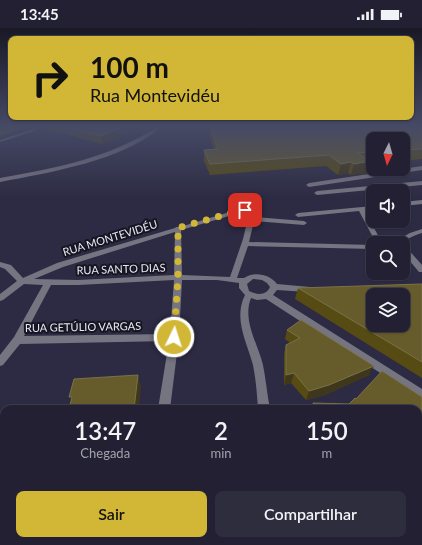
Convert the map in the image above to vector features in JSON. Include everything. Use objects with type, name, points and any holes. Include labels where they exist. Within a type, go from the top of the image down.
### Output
[{"type":"street","points":[[0,180],[67,168],[118,150]]},
{"type":"street","points":[[309,185],[422,168]]},
{"type":"street","points":[[317,194],[422,183]]},
{"type":"street","points":[[410,203],[422,202]]},
{"type":"street","points":[[298,214],[366,209]]},
{"type":"street","name":"RUA MONTEVIDÉU","points":[[0,298],[22,281],[60,265],[234,212],[245,210],[252,216],[304,223]]},
{"type":"street","points":[[362,210],[375,236]]},
{"type":"street","points":[[233,279],[245,244],[252,216]]},
{"type":"street","points":[[165,405],[174,337],[178,278],[178,228]]},
{"type":"street","points":[[408,236],[422,231]]},
{"type":"street","points":[[245,244],[366,247]]},
{"type":"street","points":[[410,257],[422,270]]},
{"type":"street","points":[[0,264],[8,267],[22,281]]},
{"type":"street","points":[[316,289],[271,291],[259,297],[249,295],[242,286],[245,281],[251,278],[261,277],[269,281],[271,291],[422,395]]},
{"type":"street","name":"RUA SANTO DIAS","points":[[22,281],[48,283],[178,278],[233,279],[245,281]]},
{"type":"street","points":[[0,362],[17,340],[48,283]]},
{"type":"street","points":[[249,295],[244,306],[246,327],[258,365],[263,405]]},
{"type":"street","name":"RUA GETÚLIO VARGAS","points":[[17,340],[174,337]]},
{"type":"building","points":[[204,150],[366,150],[366,152],[357,153],[366,159],[366,162],[341,164],[329,155],[210,164]]},
{"type":"building","points":[[422,284],[422,362],[372,332],[410,332],[410,288],[366,288],[366,329],[298,288]]},
{"type":"building","points":[[301,320],[374,366],[329,385],[309,391],[294,373],[286,375],[286,345],[300,338],[287,330]]},
{"type":"building","points":[[382,371],[422,397],[422,405],[313,405],[313,403],[349,404],[355,398],[356,399]]},
{"type":"building","points":[[138,375],[134,405],[70,405],[72,397],[69,397],[74,379]]},
{"type":"route","points":[[174,337],[178,278],[178,228],[245,210]]}]
